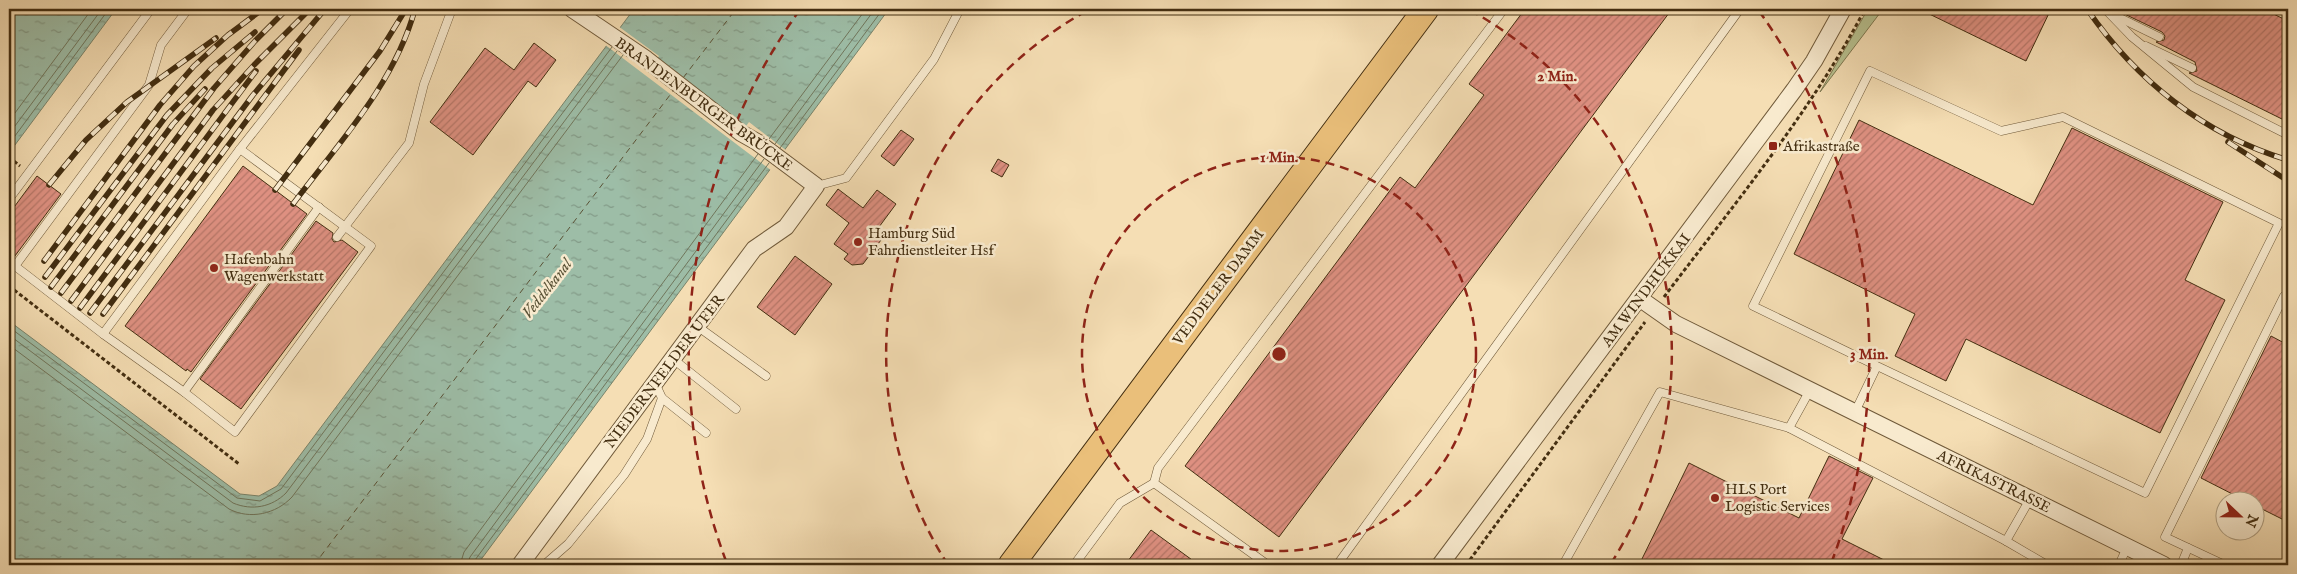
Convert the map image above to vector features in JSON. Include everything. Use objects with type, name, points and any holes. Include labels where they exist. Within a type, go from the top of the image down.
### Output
[{"type":"main road","name":"VEDDELER DAMM","points":[[1010,565],[1426,9]]},
{"type":"street","name":"BRANDENBURGER BRÜCKE","points":[[572,9],[646,59],[742,133],[816,186]]},
{"type":"street","name":"AM WINDHUKKAI","points":[[1440,565],[1794,90],[1814,61],[1843,9]]},
{"type":"street","name":"NIEDERNFELDER UFER","points":[[520,565],[658,390],[673,359],[754,249],[786,227],[816,186]]},
{"type":"street","name":"AFRIKASTRASSE","points":[[1639,298],[1676,324],[2164,565]]},
{"type":"lane","points":[[9,199],[151,9]]},
{"type":"lane","points":[[188,9],[161,45],[149,85],[15,266],[235,432],[371,246],[240,148]]},
{"type":"lane","points":[[103,334],[240,148],[350,9]]},
{"type":"lane","points":[[337,237],[409,143],[424,84],[452,9]]},
{"type":"lane","points":[[816,186],[846,178],[934,60],[960,9]]},
{"type":"lane","points":[[1074,565],[1120,502],[1154,484],[1158,468],[1504,9]]},
{"type":"lane","points":[[1337,565],[1740,9]]},
{"type":"lane","points":[[2106,9],[2159,37]]},
{"type":"lane","points":[[2106,9],[2132,37],[2193,86],[2224,104],[2288,135]]},
{"type":"lane","points":[[2132,37],[2149,48],[2192,68]]},
{"type":"lane","points":[[1870,71],[2001,131],[2063,116],[2279,222],[2145,493],[1877,366],[1753,306],[1870,71]]},
{"type":"lane","points":[[184,392],[319,207]]},
{"type":"lane","points":[[2225,565],[2165,537],[2284,296],[2288,293]]},
{"type":"lane","points":[[697,326],[766,376]]},
{"type":"lane","points":[[673,359],[736,409]]},
{"type":"lane","points":[[1854,412],[1877,366]]},
{"type":"lane","points":[[544,565],[568,544],[624,475],[647,439],[658,390],[706,433]]},
{"type":"lane","points":[[1789,428],[1810,390]]},
{"type":"lane","points":[[1563,565],[1660,392],[1789,428],[2006,541],[2047,565]]},
{"type":"lane","points":[[1154,484],[1268,565]]},
{"type":"lane","points":[[2006,541],[2030,499]]},
{"type":"lane","points":[[2119,565],[2127,547]]},
{"type":"lane","points":[[2181,565],[2188,548]]},
{"type":"path","points":[[1466,565],[1810,102],[1842,52],[1865,9]]},
{"type":"path","points":[[9,286],[239,464]]},
{"type":"shaded area","points":[[1868,9],[1883,9],[1820,92]]},
{"type":"water","points":[[9,9],[116,9],[9,153]]},
{"type":"water","name":"Veddelkanal","points":[[634,9],[889,9],[477,565],[9,565],[9,321],[240,494],[259,496],[277,486]]},
{"type":"pier","points":[[618,26],[659,56],[655,62],[744,129],[749,122],[787,151],[772,171],[604,44]]},
{"type":"building","points":[[1525,9],[1672,9],[1279,537],[1185,466],[1400,177],[1415,188],[1484,95],[1469,84]]},
{"type":"building","points":[[1919,9],[2051,9],[2026,61]]},
{"type":"building","points":[[2114,9],[2263,9],[2288,21],[2288,122],[2189,73],[2197,71],[2195,62],[2156,42],[2164,40],[2165,36],[2162,32]]},
{"type":"building","points":[[534,43],[556,60],[536,87],[528,81],[473,155],[430,122],[485,48],[514,70]]},
{"type":"building","points":[[1859,120],[2033,205],[2072,128],[2223,202],[2185,280],[2225,300],[2160,433],[1966,339],[1946,381],[1895,356],[1915,314],[1794,254]]},
{"type":"building","points":[[901,130],[914,139],[894,166],[881,156]]},
{"type":"building","points":[[998,159],[1009,165],[1002,177],[991,171]]},
{"type":"building","name":"Hafenbahn Wagenwerkstatt","points":[[243,166],[307,214],[191,372],[187,369],[186,371],[125,326]]},
{"type":"building","points":[[37,176],[61,194],[9,264],[9,214]]},
{"type":"building","points":[[838,189],[863,208],[877,190],[896,204],[879,227],[881,240],[863,264],[852,265],[844,259],[848,254],[834,244],[849,223],[826,205]]},
{"type":"building","points":[[316,221],[333,233],[332,239],[334,242],[342,240],[358,252],[241,409],[200,379]]},
{"type":"building","points":[[795,256],[832,284],[795,335],[757,307]]},
{"type":"building","points":[[2271,336],[2288,345],[2288,522],[2264,510],[2264,492],[2228,492],[2201,478]]},
{"type":"building","name":"HLS Port Logistic Services","points":[[1829,456],[1873,478],[1842,539],[1894,565],[1639,565],[1689,463],[1799,518]]},
{"type":"building","points":[[1151,530],[1199,565],[1125,565]]},
{"type":"ferry route","points":[[683,78],[736,9]]},
{"type":"ferry route","points":[[314,565],[673,91]]},
{"type":"railway","points":[[44,261],[160,105],[194,66],[228,35],[263,9]]},
{"type":"railway","points":[[61,293],[214,88],[255,41],[287,9]]},
{"type":"railway","points":[[71,301],[213,110],[254,65],[310,9]]},
{"type":"railway","points":[[90,313],[253,95],[325,9]]},
{"type":"railway","points":[[275,190],[380,51],[406,9]]},
{"type":"railway","points":[[293,204],[363,112],[379,87],[394,62],[406,36],[415,9]]},
{"type":"railway","points":[[2087,9],[2127,59],[2174,102],[2228,136],[2288,160]]},
{"type":"railway","points":[[45,277],[167,115],[212,68],[255,32]]},
{"type":"railway","points":[[49,185],[86,140],[127,102],[216,38]]},
{"type":"railway","points":[[103,314],[299,50]]},
{"type":"railway","points":[[80,308],[256,71]]},
{"type":"railway","points":[[51,287],[173,124],[205,89]]},
{"type":"railway","points":[[2228,142],[2288,181]]},
{"type":"place","name":"Afrikastraße","points":[[1773,146]]},
{"type":"place","name":"Hamburg Süd Fahrdienstleiter Hsf","points":[[858,242]]},
{"type":"place","name":"Hafenbahn Wagenwerkstatt","points":[[214,268]]},
{"type":"place","name":"HLS Port Logistic Services","points":[[1715,498]]}]
